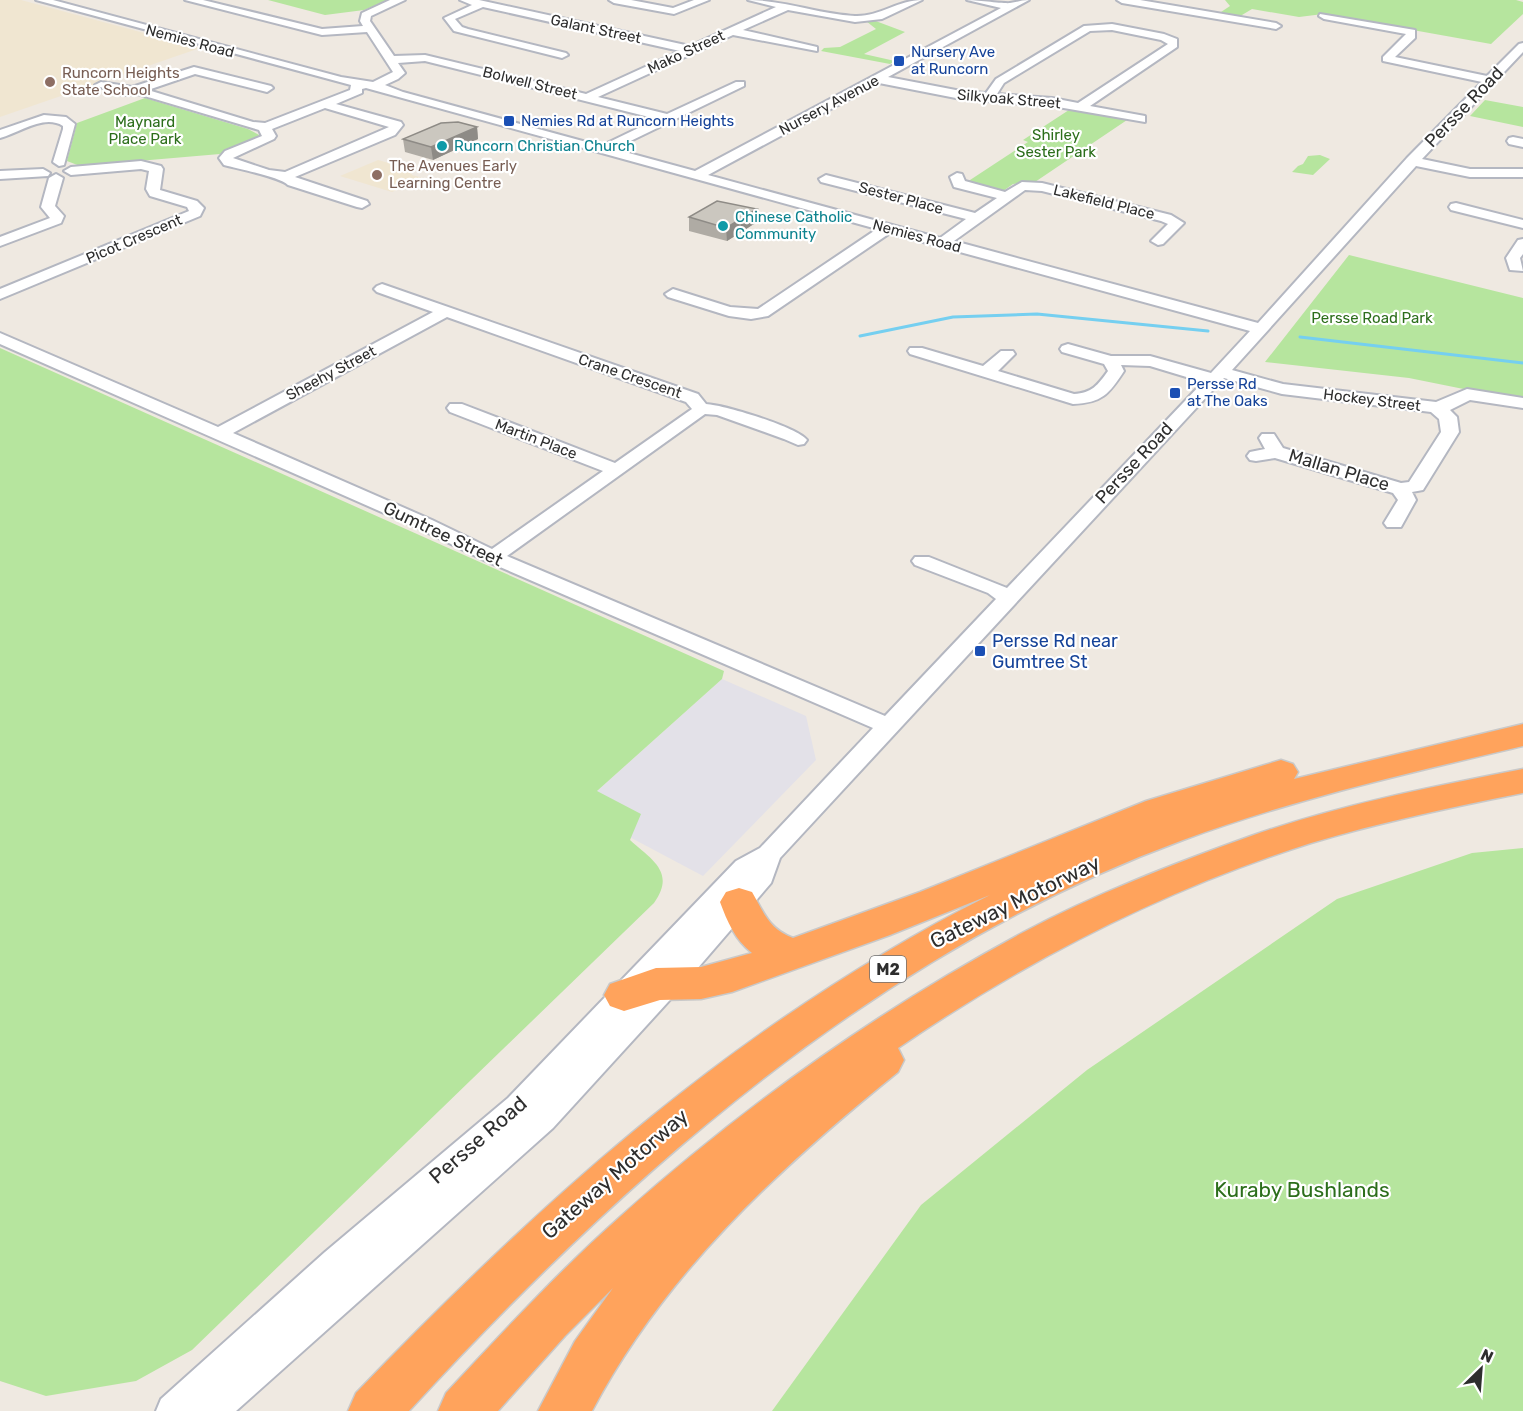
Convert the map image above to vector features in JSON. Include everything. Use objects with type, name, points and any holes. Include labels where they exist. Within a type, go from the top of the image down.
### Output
[{"type":"highway","points":[[624,995],[668,982],[716,981],[794,954],[960,892],[1143,815],[1215,790],[1357,754],[1523,721]]},
{"type":"highway","name":"Gateway Motorway","points":[[374,1411],[440,1338],[522,1256],[639,1151],[743,1067],[835,1003],[926,946],[1039,887],[1164,833],[1278,795],[1523,735]]},
{"type":"highway","points":[[464,1411],[540,1328],[606,1262],[709,1168],[811,1086],[963,983],[1098,912],[1266,844],[1393,807],[1523,781]]},
{"type":"highway","points":[[739,902],[746,921],[755,935],[771,947],[794,954]]},
{"type":"highway","points":[[564,1411],[597,1350],[658,1266],[733,1190],[800,1128],[873,1068],[947,1012],[963,983]]},
{"type":"street","name":"Nemies Road","points":[[40,0],[1261,329]]},
{"type":"street","points":[[190,0],[322,32],[370,29]]},
{"type":"street","points":[[101,85],[119,90],[137,91],[252,126],[266,127],[394,77],[399,72],[365,21],[366,15],[400,0]]},
{"type":"street","name":"Galant Street","points":[[465,0],[691,50]]},
{"type":"street","points":[[614,0],[674,11],[704,0]]},
{"type":"street","points":[[753,0],[855,19],[878,17],[916,0]]},
{"type":"street","points":[[972,0],[1011,7]]},
{"type":"street","name":"Nursery Avenue","points":[[696,176],[1024,0]]},
{"type":"street","points":[[1123,0],[1276,26]]},
{"type":"street","points":[[482,4],[449,18],[458,29],[464,31],[562,55]]},
{"type":"street","name":"Mako Street","points":[[587,98],[785,7]]},
{"type":"street","points":[[1324,16],[1412,32],[1411,36],[1386,60],[1489,80]]},
{"type":"street","points":[[989,97],[1000,81],[1088,28],[1112,27],[1164,37],[1173,41],[1173,45],[1082,106]]},
{"type":"street","points":[[731,31],[813,49]]},
{"type":"street","name":"Persse Road","points":[[173,1411],[336,1263],[518,1107],[745,868],[769,854],[1261,329],[1412,162],[1489,80],[1507,68],[1523,46]]},
{"type":"street","name":"Bolwell Street","points":[[390,60],[425,57],[668,118]]},
{"type":"street","points":[[137,91],[141,87],[194,70],[267,88]]},
{"type":"street","name":"Silkyoak Street","points":[[878,79],[940,92],[1082,106],[1141,119]]},
{"type":"street","points":[[253,93],[279,83]]},
{"type":"street","points":[[602,150],[740,84]]},
{"type":"street","points":[[266,127],[265,132],[270,136],[225,158],[229,162],[268,174],[286,176],[396,129],[397,125],[392,123],[324,104]]},
{"type":"street","points":[[0,134],[52,119],[69,124],[48,207],[57,216],[56,220],[0,242]]},
{"type":"street","points":[[1412,162],[1470,173],[1523,173]]},
{"type":"street","name":"Picot Crescent","points":[[0,175],[151,166],[156,169],[153,189],[155,193],[192,204],[197,208],[195,213],[185,218],[0,294]]},
{"type":"street","points":[[286,176],[293,182],[362,204]]},
{"type":"street","points":[[957,177],[959,184],[1007,196]]},
{"type":"street","name":"Sester Place","points":[[825,179],[977,218]]},
{"type":"street","name":"Lakefield Place","points":[[942,243],[1022,186],[1042,187],[1166,218],[1177,223],[1158,242]]},
{"type":"street","points":[[1456,207],[1523,224]]},
{"type":"street","points":[[673,294],[736,313],[752,315],[762,313],[888,228]]},
{"type":"street","points":[[1519,267],[1513,258],[1523,243]]},
{"type":"street","name":"Crane Crescent","points":[[382,289],[436,308],[443,313],[692,398],[699,404],[701,409],[493,557]]},
{"type":"street","name":"Sheehy Street","points":[[218,434],[443,313]]},
{"type":"street","name":"Gumtree Street","points":[[0,338],[425,524],[493,557],[888,726]]},
{"type":"street","name":"Hockey Street","points":[[1068,349],[1111,361],[1130,358],[1144,359],[1282,389],[1436,407],[1445,406],[1467,394],[1523,403]]},
{"type":"street","points":[[916,351],[1073,399],[1089,399],[1099,395],[1116,371],[1111,361]]},
{"type":"street","points":[[986,372],[1007,354]]},
{"type":"street","name":"Mallan Place","points":[[1256,456],[1272,445],[1400,489],[1416,486],[1450,432],[1448,417],[1436,407]]},
{"type":"street","name":"Martin Place","points":[[456,408],[616,470]]},
{"type":"street","points":[[701,409],[719,410],[790,435],[798,440]]},
{"type":"street","points":[[1394,523],[1407,500],[1400,489]]},
{"type":"street","points":[[922,561],[995,589],[1009,598]]},
{"type":"street","name":"Persse Road","points":[[210,1411],[542,1119],[762,876],[769,854]]},
{"type":"shaded area","name":"Runcorn Heights State School","points":[[0,0],[21,0],[200,48],[0,117]]},
{"type":"shaded area","name":"The Avenues Early Learning Centre","points":[[378,160],[411,169],[412,175],[423,178],[392,192],[340,176]]},
{"type":"shaded area","points":[[722,679],[806,716],[816,760],[703,876],[622,833],[597,791]]},
{"type":"green space","points":[[268,0],[388,0],[364,10],[325,15]]},
{"type":"green space","points":[[1225,0],[1516,0],[1523,2],[1523,14],[1491,44],[1323,14],[1299,17],[1252,9],[1237,18],[1218,14],[1230,6]]},
{"type":"green space","points":[[873,20],[905,32],[864,54],[895,61],[890,64],[821,51],[824,48],[840,47],[876,29],[866,21]]},
{"type":"green space","name":"Maynard Place Park","points":[[145,98],[248,129],[263,137],[220,154],[80,166],[67,161],[77,123]]},
{"type":"green space","points":[[1485,100],[1523,107],[1523,127],[1470,116]]},
{"type":"green space","name":"Shirley Sester Park","points":[[1072,108],[1127,120],[1035,182],[1013,184],[1003,191],[967,182],[1028,142],[1023,140]]},
{"type":"green space","points":[[1320,155],[1330,159],[1313,175],[1292,172],[1303,164],[1308,156]]},
{"type":"green space","name":"Persse Road Park","points":[[1349,255],[1523,298],[1523,401],[1409,378],[1265,362]]},
{"type":"green space","points":[[0,348],[724,671],[722,679],[597,791],[641,814],[630,840],[653,861],[662,875],[663,883],[654,903],[192,1350],[136,1381],[46,1396],[0,1381]]},
{"type":"green space","name":"Kuraby Bushlands","points":[[1523,848],[1523,1411],[772,1411],[921,1205],[1087,1070],[1337,899],[1472,853]]},
{"type":"building","points":[[458,122],[477,127],[431,147],[403,139],[441,123]]},
{"type":"building","points":[[717,201],[757,209],[726,228],[689,217]]},
{"type":"waterway","points":[[860,336],[953,317],[1037,314],[1208,331]]},
{"type":"waterway","points":[[1300,337],[1523,363]]},
{"type":"place","name":"Nursery Ave at Runcorn","points":[[899,61]]},
{"type":"place","name":"Runcorn Heights State School","points":[[50,82]]},
{"type":"place","name":"Nemies Rd at Runcorn Heights","points":[[509,121]]},
{"type":"place","name":"Runcorn Christian Church","points":[[442,146]]},
{"type":"place","name":"The Avenues Early Learning Centre","points":[[377,175]]},
{"type":"place","name":"Chinese Catholic Community","points":[[723,226]]},
{"type":"place","name":"Persse Rd at The Oaks","points":[[1175,393]]},
{"type":"place","name":"Persse Rd near Gumtree St","points":[[980,651]]}]
